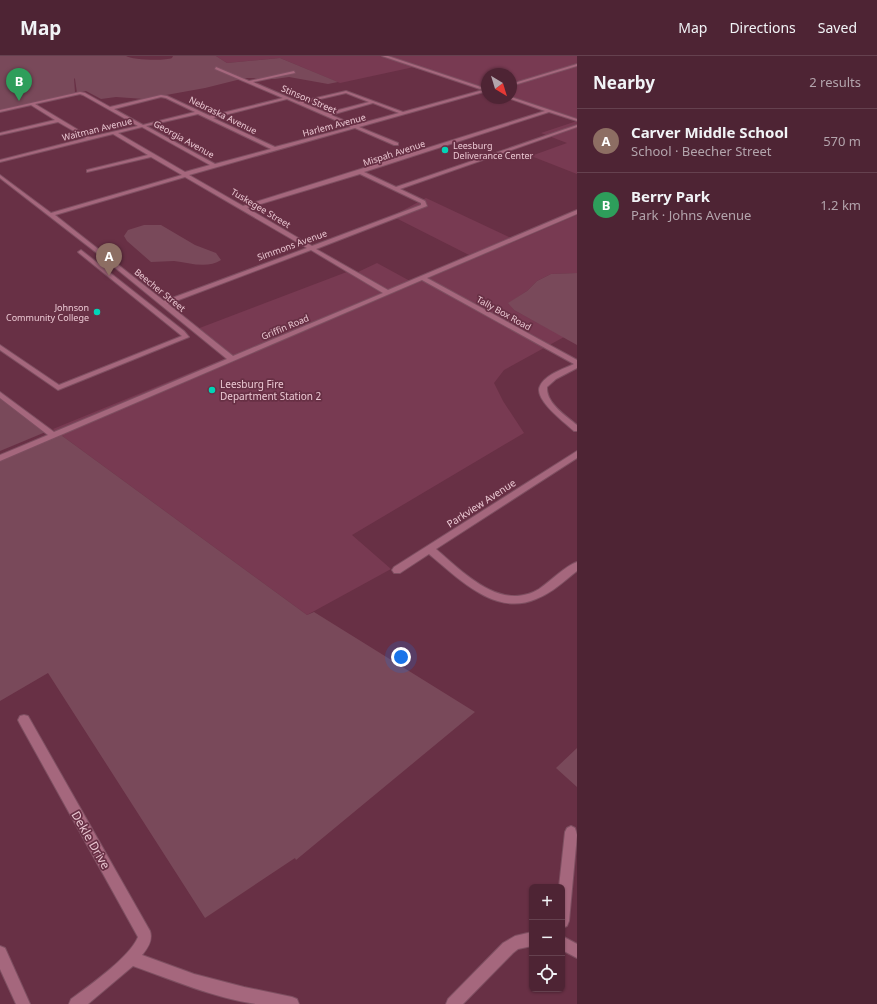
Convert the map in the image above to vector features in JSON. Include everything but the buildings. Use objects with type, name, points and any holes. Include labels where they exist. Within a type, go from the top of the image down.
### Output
[{"type":"street","points":[[384,56],[481,88]]},
{"type":"street","points":[[517,83],[577,65]]},
{"type":"street","name":"Stinson Street","points":[[216,68],[396,144]]},
{"type":"street","points":[[250,82],[294,72]]},
{"type":"street","points":[[299,103],[346,92],[402,113]]},
{"type":"street","name":"Harlem Avenue","points":[[50,215],[186,174],[481,92]]},
{"type":"street","name":"Georgia Avenue","points":[[32,104],[81,93],[86,94],[215,166]]},
{"type":"street","name":"Nebraska Avenue","points":[[111,108],[163,96],[275,149]]},
{"type":"street","points":[[210,118],[287,98]]},
{"type":"street","points":[[517,100],[577,120]]},
{"type":"street","points":[[326,115],[374,102]]},
{"type":"street","points":[[0,111],[32,104],[90,139]]},
{"type":"street","name":"Mispah Avenue","points":[[243,208],[549,111]]},
{"type":"street","name":"Waitman Avenue","points":[[0,161],[199,112]]},
{"type":"street","points":[[0,134],[59,120]]},
{"type":"street","points":[[360,172],[396,189],[577,126]]},
{"type":"street","name":"Tuskegee Street","points":[[114,133],[388,293]]},
{"type":"street","points":[[89,171],[152,155]]},
{"type":"street","name":"Beecher Street","points":[[0,176],[232,359]]},
{"type":"street","name":"Simmons Avenue","points":[[163,304],[422,207],[424,204],[424,202],[396,189]]},
{"type":"street","name":"Griffin Road","points":[[0,458],[577,212]]},
{"type":"street","points":[[0,347],[58,388],[186,337],[182,332],[81,252]]},
{"type":"street","name":"Tally Box Road","points":[[423,278],[577,364]]},
{"type":"street","points":[[577,364],[550,380],[544,385],[542,391],[553,407],[577,430]]},
{"type":"street","points":[[0,394],[53,435]]},
{"type":"street","name":"Parkview Avenue","points":[[397,570],[577,454]]},
{"type":"street","points":[[430,549],[476,587],[508,601],[517,601],[533,597],[577,566]]},
{"type":"street","name":"Dekle Drive","points":[[24,720],[37,746],[145,936],[145,940],[131,958]]},
{"type":"street","points":[[562,920],[571,832]]},
{"type":"street","points":[[453,1004],[508,948],[515,943],[529,940]]},
{"type":"street","points":[[565,945],[577,950]]},
{"type":"street","points":[[0,953],[23,1004]]},
{"type":"street","points":[[76,1004],[131,958],[194,981],[244,994],[292,1004]]},
{"type":"shaded area","points":[[0,56],[126,56],[156,60],[169,59],[173,56],[216,56],[227,63],[280,58],[338,82],[328,84],[289,77],[275,79],[245,78],[205,88],[144,99],[116,97],[101,99],[86,91],[77,93],[74,78],[75,93],[0,110]]},
{"type":"shaded area","points":[[216,56],[381,56],[414,67],[340,83],[280,58],[227,63]]},
{"type":"shaded area","points":[[386,56],[577,56],[577,119],[517,100],[517,68],[481,68],[481,88]]},
{"type":"shaded area","points":[[577,121],[577,174],[531,156],[567,143],[541,133]]},
{"type":"shaded area","points":[[426,198],[511,238],[424,275],[469,255],[392,216]]},
{"type":"shaded area","points":[[577,215],[577,273],[551,274],[537,281],[527,291],[509,303],[514,310],[564,337],[504,370],[494,383],[503,401],[524,433],[352,535],[391,569],[307,615],[61,435]]},
{"type":"shaded area","points":[[144,225],[161,225],[195,245],[216,253],[221,260],[216,263],[204,265],[174,261],[151,262],[127,241],[124,236],[128,230]]},
{"type":"shaded area","points":[[377,263],[410,281],[55,431],[53,429],[231,356],[197,329],[352,270],[358,272]]},
{"type":"shaded area","points":[[577,273],[577,345],[514,310],[508,303],[527,291],[537,281],[551,274]]},
{"type":"shaded area","points":[[0,396],[48,431],[0,451]]},
{"type":"shaded area","points":[[61,435],[307,615],[314,612],[475,712],[296,860],[295,858],[205,918],[48,673],[0,701],[0,461]]},
{"type":"shaded area","points":[[577,748],[577,787],[556,768]]},
{"type":"place","name":"Berry Park","points":[[19,101]]},
{"type":"place","name":"Leesburg Deliverance Center","points":[[445,150]]},
{"type":"place","name":"Carver Middle School","points":[[109,276]]},
{"type":"place","name":"Johnson Community College","points":[[97,312]]},
{"type":"place","name":"Leesburg Fire Department Station 2","points":[[212,390]]}]
